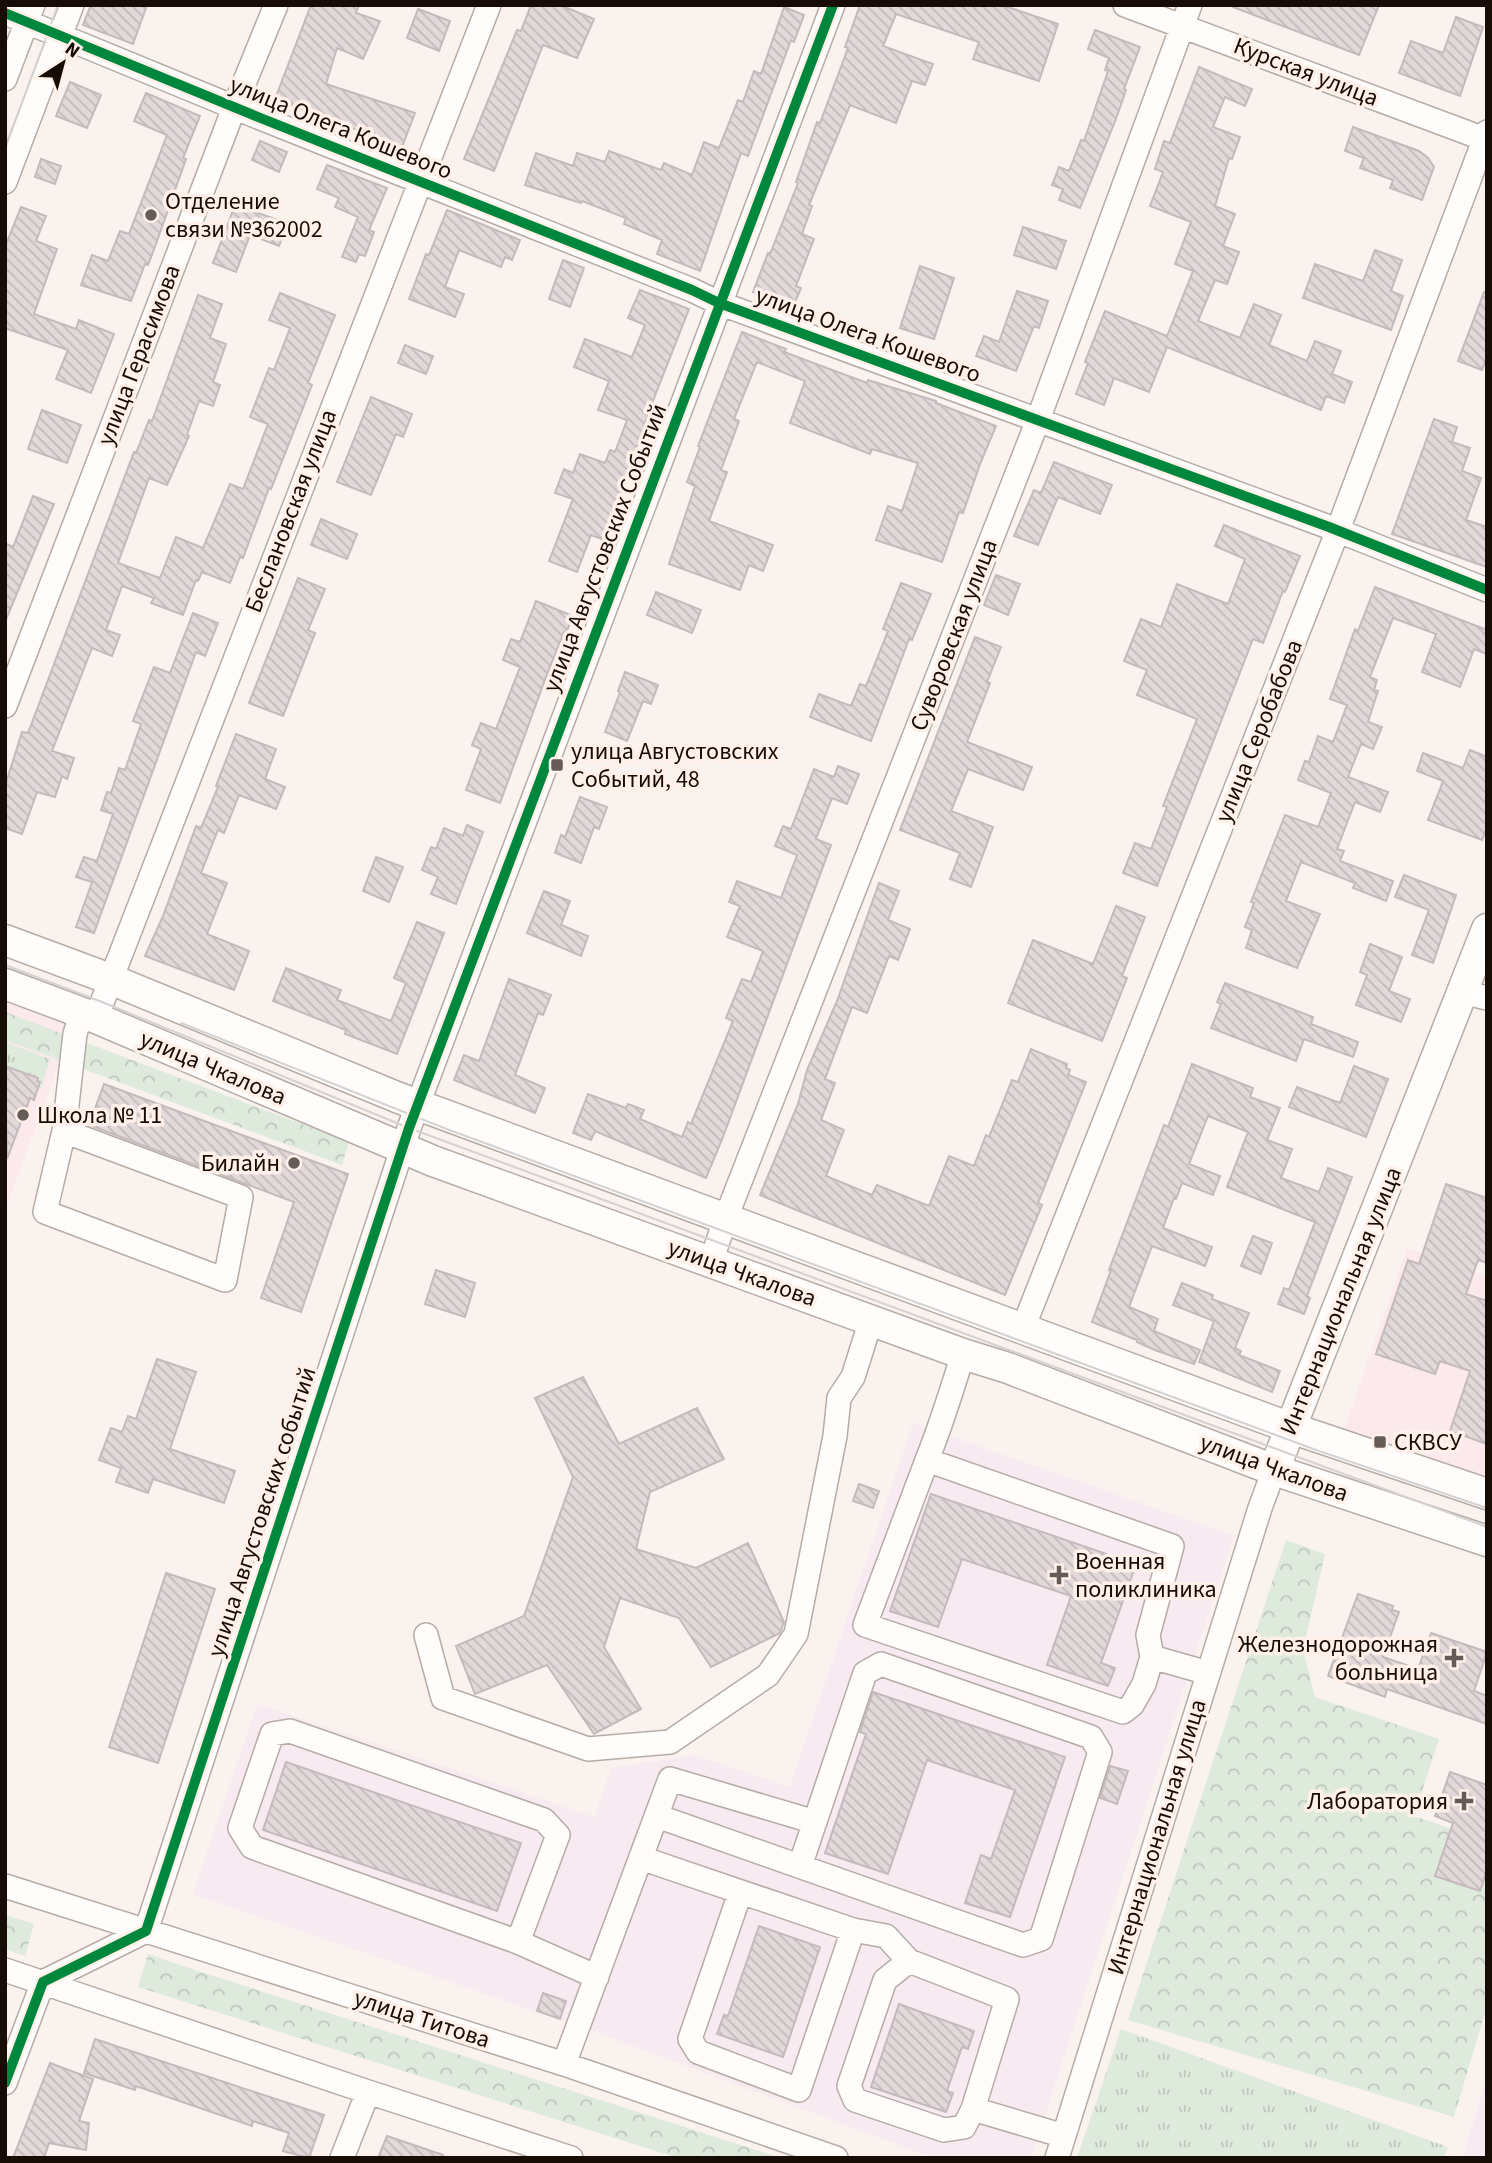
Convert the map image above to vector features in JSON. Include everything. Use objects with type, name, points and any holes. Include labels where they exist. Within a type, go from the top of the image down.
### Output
[{"type":"main road","name":"Интернациональная улица","points":[[1274,1470],[1474,995],[1487,929]]},
{"type":"main road","name":"улица Чкалова","points":[[5,940],[110,979],[418,1106],[1291,1428],[1487,1494]]},
{"type":"main road","name":"улица Чкалова","points":[[5,984],[88,1016],[402,1149],[963,1354],[1008,1368],[1274,1470],[1487,1541]]},
{"type":"street","points":[[5,182],[72,5]]},
{"type":"street","name":"улица Герасимова","points":[[5,706],[276,5]]},
{"type":"street","name":"Беслановская улица","points":[[64,1131],[242,1197],[225,1280],[45,1212],[64,1131],[75,1034],[110,979],[489,5]]},
{"type":"street","name":"улица Августовских Событий","points":[[418,1106],[833,5]]},
{"type":"street","name":"Курская улица","points":[[1125,5],[1186,15],[1486,137]]},
{"type":"street","points":[[5,79],[21,13]]},
{"type":"street","name":"улица Олега Кошевого","points":[[21,13],[60,35],[234,108],[680,285],[719,303],[1338,530],[1487,590]]},
{"type":"street","name":"Суворовская улица","points":[[711,1262],[725,1220],[1038,420],[1186,15]]},
{"type":"street","name":"улица Серобабова","points":[[1023,1328],[1338,530],[1486,137]]},
{"type":"street","name":"улица Августовских событий","points":[[146,1931],[418,1106]]},
{"type":"street","points":[[426,1635],[443,1698],[588,1749],[670,1742],[768,1675],[796,1634],[835,1436],[839,1398],[853,1377],[871,1320]]},
{"type":"street","points":[[927,1460],[1172,1546],[1148,1635],[1152,1657],[1144,1684],[1132,1705],[1123,1712],[865,1625],[927,1460],[947,1408],[963,1354]]},
{"type":"street","name":"Интернациональная улица","points":[[1061,2147],[1274,1470]]},
{"type":"street","points":[[1152,1657],[1208,1673]]},
{"type":"street","points":[[657,1816],[1023,1945],[1041,1939],[1100,1752],[1091,1737],[881,1664],[865,1673],[800,1866]]},
{"type":"street","points":[[518,1942],[558,1835],[544,1820],[290,1731],[272,1734],[240,1828],[252,1847],[518,1942],[597,1977]]},
{"type":"street","points":[[564,2064],[670,1779],[815,1822]]},
{"type":"street","points":[[641,1858],[853,1930],[886,1936],[909,1961],[1007,1999],[973,2109],[964,2127],[944,2130],[855,2100],[849,2086],[885,1980],[909,1961]]},
{"type":"street","name":"улица Титова","points":[[5,1886],[564,2064],[836,2158]]},
{"type":"street","points":[[740,1893],[690,2039],[698,2052],[799,2090],[853,1930]]},
{"type":"street","points":[[5,2082],[43,1982],[146,1931]]},
{"type":"street","points":[[5,1970],[571,2158]]},
{"type":"street","points":[[342,2158],[368,2092]]},
{"type":"street","points":[[973,2109],[1061,2147]]},
{"type":"shaded area","name":"Школа № 11","points":[[5,995],[75,1021],[5,1210]]},
{"type":"shaded area","points":[[1407,1248],[1487,1276],[1487,1480],[1344,1430]]},
{"type":"shaded area","points":[[913,1423],[1234,1536],[1031,2158],[934,2158],[579,2026],[193,1894],[257,1704],[595,1817],[611,1768],[693,1755],[790,1787]]},
{"type":"shaded area","points":[[1487,2079],[1487,2158],[1462,2158]]},
{"type":"green space","points":[[5,1012],[349,1142],[342,1165],[5,1040]]},
{"type":"green space","points":[[5,1042],[50,1059],[41,1089],[5,1078]]},
{"type":"green space","points":[[1286,1540],[1325,1554],[1303,1650],[1315,1697],[1439,1739],[1414,1816],[1487,1841],[1487,2006],[1454,2117],[1128,2020]]},
{"type":"green space","points":[[5,1915],[34,1924],[25,1956],[5,1949]]},
{"type":"green space","points":[[148,1954],[781,2158],[678,2158],[138,1987]]},
{"type":"green space","points":[[1121,2029],[1448,2147],[1444,2158],[1077,2158]]},
{"type":"building","points":[[91,5],[147,5],[133,44],[83,25]]},
{"type":"building","points":[[311,5],[359,5],[356,13],[380,21],[363,59],[337,48],[326,84],[415,113],[402,147],[275,99]]},
{"type":"building","points":[[531,5],[560,5],[594,19],[577,58],[543,45],[494,171],[464,159],[517,30],[521,31]]},
{"type":"building","points":[[860,5],[1002,5],[1058,24],[1039,81],[973,59],[979,42],[896,14],[883,46],[933,64],[925,85],[912,81],[896,123],[850,105],[809,205],[812,206],[802,234],[814,239],[796,286],[801,288],[793,307],[753,292],[798,183],[796,182],[817,122],[820,123],[848,48],[845,47]]},
{"type":"building","points":[[1233,5],[1379,5],[1359,55]]},
{"type":"building","points":[[784,7],[804,15],[794,42],[791,40],[748,156],[741,153],[700,271],[657,254],[662,240],[624,224],[626,218],[582,201],[581,203],[525,185],[536,153],[573,166],[577,153],[605,162],[609,151],[661,170],[664,163],[692,175],[704,142],[719,148],[738,100],[743,102],[754,71],[761,74]]},
{"type":"building","points":[[418,9],[450,21],[439,51],[407,38]]},
{"type":"building","points":[[1456,17],[1483,27],[1460,96],[1399,73],[1411,41],[1443,53]]},
{"type":"building","points":[[1095,30],[1140,47],[1116,119],[1080,208],[1059,200],[1063,189],[1052,185],[1059,167],[1069,171],[1081,140],[1084,141],[1108,71],[1105,70],[1109,58],[1088,49]]},
{"type":"building","points":[[1199,67],[1252,89],[1245,106],[1225,97],[1213,127],[1240,137],[1232,159],[1229,158],[1215,206],[1235,214],[1223,246],[1239,252],[1227,284],[1215,280],[1198,321],[1240,338],[1254,304],[1281,315],[1269,345],[1307,361],[1315,341],[1341,351],[1332,374],[1352,382],[1344,403],[1326,396],[1321,410],[1167,347],[1149,392],[1114,378],[1104,405],[1076,394],[1105,311],[1167,336],[1193,271],[1175,264],[1191,222],[1150,206],[1163,172],[1155,169],[1164,141],[1170,143]]},
{"type":"building","points":[[70,82],[101,95],[87,128],[56,116]]},
{"type":"building","points":[[146,93],[200,116],[183,158],[186,159],[156,244],[131,301],[81,285],[92,255],[108,261],[120,231],[129,234],[167,135],[134,121]]},
{"type":"building","points":[[1353,127],[1419,151],[1428,158],[1434,167],[1422,200],[1390,188],[1393,180],[1360,168],[1364,158],[1345,151]]},
{"type":"building","points":[[260,141],[287,152],[279,172],[252,160]]},
{"type":"building","points":[[41,159],[61,166],[55,184],[35,177]]},
{"type":"building","points":[[327,165],[387,188],[369,230],[374,232],[365,256],[359,254],[356,262],[342,257],[358,217],[335,207],[339,198],[317,189]]},
{"type":"building","points":[[235,205],[287,223],[279,246],[250,235],[236,272],[213,263]]},
{"type":"building","points":[[21,207],[46,216],[36,241],[57,249],[34,314],[76,329],[79,320],[114,334],[91,393],[56,379],[68,350],[5,328],[5,247]]},
{"type":"building","points":[[447,210],[520,240],[512,260],[505,257],[501,267],[459,250],[445,287],[464,294],[455,317],[409,299]]},
{"type":"building","points":[[1023,227],[1066,241],[1056,269],[1014,255]]},
{"type":"building","points":[[1375,250],[1402,260],[1391,291],[1403,296],[1391,330],[1303,298],[1315,264],[1363,281]]},
{"type":"building","points":[[563,260],[584,268],[570,307],[549,299]]},
{"type":"building","points":[[920,266],[954,278],[934,339],[900,328]]},
{"type":"building","points":[[640,290],[689,309],[651,406],[604,540],[591,535],[577,572],[549,561],[573,499],[555,493],[564,469],[573,473],[580,454],[605,463],[610,450],[615,452],[627,420],[598,410],[609,381],[574,367],[585,339],[632,357],[645,325],[628,318]]},
{"type":"building","points":[[1017,291],[1048,301],[1039,328],[1034,326],[1016,371],[976,356],[984,336],[999,342]]},
{"type":"building","points":[[1484,292],[1487,293],[1487,357],[1482,370],[1458,361]]},
{"type":"building","points":[[280,293],[335,315],[308,383],[312,385],[243,558],[240,557],[230,583],[202,572],[198,581],[196,580],[183,615],[151,603],[154,598],[122,586],[106,630],[120,635],[112,656],[92,648],[52,751],[74,758],[67,779],[62,776],[55,797],[37,792],[22,834],[5,828],[5,786],[22,732],[28,733],[134,452],[136,453],[149,420],[152,421],[198,295],[222,304],[210,338],[226,344],[213,382],[220,385],[213,406],[199,401],[187,435],[189,436],[167,485],[149,478],[118,563],[160,578],[176,537],[203,548],[230,484],[243,489],[268,424],[250,417],[269,368],[274,370],[290,328],[269,320]]},
{"type":"building","points":[[742,332],[786,349],[784,352],[867,383],[868,380],[936,401],[996,426],[963,513],[959,512],[942,562],[876,540],[888,506],[902,511],[918,463],[872,449],[870,454],[790,423],[805,381],[757,362],[734,419],[739,421],[721,470],[727,472],[709,521],[773,545],[763,571],[749,565],[740,590],[669,564],[695,486],[687,482],[700,447],[698,446]]},
{"type":"building","points":[[405,345],[433,356],[426,374],[398,363]]},
{"type":"building","points":[[371,397],[412,414],[403,437],[396,434],[371,495],[337,482]]},
{"type":"building","points":[[42,410],[81,425],[67,463],[28,449]]},
{"type":"building","points":[[1434,419],[1457,427],[1452,442],[1470,448],[1462,471],[1481,478],[1466,520],[1487,527],[1487,567],[1392,534]]},
{"type":"building","points":[[1054,462],[1112,485],[1100,514],[1058,497],[1038,545],[1014,536],[1034,490],[1041,493]]},
{"type":"building","points":[[33,496],[54,504],[5,622],[5,543],[13,547]]},
{"type":"building","points":[[321,519],[357,534],[347,559],[311,545]]},
{"type":"building","points":[[1224,525],[1300,556],[1263,643],[1253,639],[1157,886],[1123,873],[1135,843],[1151,849],[1167,807],[1163,806],[1197,719],[1137,695],[1147,670],[1124,661],[1141,619],[1161,627],[1177,584],[1228,604],[1245,559],[1215,546]]},
{"type":"building","points":[[996,575],[1020,584],[1008,615],[984,605]]},
{"type":"building","points":[[298,578],[325,589],[308,630],[315,633],[283,716],[249,703]]},
{"type":"building","points":[[901,583],[931,594],[912,640],[909,639],[871,741],[810,717],[819,694],[851,706],[860,684],[866,686],[888,631],[883,629]]},
{"type":"building","points":[[1375,587],[1487,630],[1487,654],[1474,649],[1460,687],[1422,672],[1436,634],[1393,618],[1370,677],[1377,680],[1374,690],[1378,691],[1368,722],[1382,727],[1373,749],[1361,744],[1348,777],[1388,792],[1380,812],[1355,802],[1337,849],[1344,851],[1340,861],[1393,881],[1386,901],[1353,888],[1355,883],[1301,862],[1286,901],[1320,914],[1297,968],[1246,948],[1252,930],[1245,927],[1254,903],[1251,902],[1285,815],[1318,827],[1331,793],[1298,780],[1305,761],[1309,762],[1318,736],[1333,742],[1347,705],[1330,699],[1355,629],[1358,631]]},
{"type":"building","points":[[656,592],[701,610],[692,633],[647,615]]},
{"type":"building","points":[[536,601],[573,616],[546,677],[500,803],[466,790],[481,749],[472,745],[481,723],[496,729],[520,667],[503,660],[511,639],[520,642]]},
{"type":"building","points":[[193,613],[218,623],[205,656],[196,652],[94,933],[76,927],[92,882],[76,877],[84,857],[97,861],[113,814],[101,810],[107,792],[111,793],[119,768],[125,770],[141,724],[133,721],[154,667],[170,673]]},
{"type":"building","points":[[975,637],[1001,647],[967,742],[1032,767],[1023,790],[968,769],[951,811],[993,827],[971,887],[950,879],[960,853],[900,830]]},
{"type":"building","points":[[625,672],[658,685],[651,704],[643,701],[627,741],[605,732]]},
{"type":"building","points":[[236,734],[276,749],[265,779],[285,787],[276,809],[239,795],[224,833],[218,830],[201,873],[227,883],[207,934],[249,951],[234,990],[145,956],[163,916],[196,826],[201,828],[218,787],[216,786]]},
{"type":"building","points":[[1470,750],[1487,757],[1487,827],[1482,840],[1428,820],[1443,781],[1417,771],[1423,753],[1463,768]]},
{"type":"building","points":[[838,766],[859,774],[847,804],[832,798],[816,839],[831,845],[706,1178],[595,1131],[591,1140],[573,1133],[588,1094],[626,1108],[628,1104],[644,1110],[640,1119],[682,1137],[688,1122],[691,1124],[733,1021],[726,1018],[742,979],[751,982],[763,951],[727,937],[740,906],[729,902],[737,881],[781,898],[797,855],[775,846],[783,826],[791,829],[814,769],[834,777]]},
{"type":"building","points":[[580,797],[607,807],[599,829],[594,827],[581,863],[555,853],[561,835],[565,837]]},
{"type":"building","points":[[467,825],[483,832],[456,904],[431,894],[438,877],[422,870],[431,847],[436,849],[444,828],[463,836]]},
{"type":"building","points":[[376,857],[403,867],[389,902],[363,891]]},
{"type":"building","points":[[1404,875],[1456,895],[1433,963],[1412,955],[1429,910],[1395,897]]},
{"type":"building","points":[[879,883],[899,891],[888,920],[910,929],[898,960],[889,956],[867,1013],[852,1007],[825,1079],[835,1083],[821,1120],[844,1130],[826,1176],[872,1195],[877,1185],[929,1206],[949,1156],[974,1166],[1012,1080],[1018,1082],[1031,1049],[1067,1064],[1066,1068],[1070,1070],[1068,1075],[1086,1082],[1038,1203],[1042,1205],[1005,1295],[760,1195],[798,1104],[807,1070],[837,1001]]},
{"type":"building","points":[[544,891],[570,901],[561,925],[588,936],[581,956],[527,933]]},
{"type":"building","points":[[1116,906],[1145,917],[1122,976],[1127,978],[1102,1041],[1008,1003],[1033,940],[1093,964]]},
{"type":"building","points":[[417,922],[444,933],[397,1054],[273,1001],[286,968],[341,990],[337,1000],[391,1021],[406,983],[394,978]]},
{"type":"building","points":[[1370,944],[1402,957],[1389,991],[1410,999],[1401,1022],[1356,1005],[1367,975],[1360,972]]},
{"type":"building","points":[[509,979],[551,995],[543,1015],[538,1013],[515,1075],[545,1088],[535,1113],[454,1080],[464,1055],[479,1061]]},
{"type":"building","points":[[1225,983],[1313,1017],[1311,1024],[1358,1042],[1353,1057],[1304,1039],[1296,1061],[1211,1028],[1221,1004],[1217,1002]]},
{"type":"building","points":[[1192,1064],[1253,1088],[1250,1097],[1280,1108],[1267,1140],[1292,1149],[1281,1178],[1319,1192],[1328,1168],[1352,1177],[1307,1296],[1310,1298],[1304,1314],[1278,1304],[1284,1288],[1289,1290],[1315,1222],[1227,1187],[1248,1132],[1208,1116],[1189,1164],[1220,1176],[1213,1195],[1182,1183],[1163,1228],[1212,1247],[1205,1266],[1152,1246],[1129,1307],[1158,1319],[1154,1331],[1200,1350],[1194,1364],[1092,1322],[1164,1125],[1168,1127]]},
{"type":"building","points":[[5,1066],[38,1078],[37,1081],[40,1082],[34,1100],[30,1098],[7,1159]]},
{"type":"building","points":[[1354,1066],[1388,1079],[1366,1137],[1289,1107],[1297,1087],[1340,1103]]},
{"type":"building","points":[[104,1084],[348,1174],[301,1312],[261,1298],[294,1202],[89,1125]]},
{"type":"building","points":[[1446,1184],[1487,1198],[1487,1263],[1478,1260],[1466,1294],[1487,1301],[1487,1444],[1450,1431],[1470,1371],[1440,1361],[1435,1374],[1376,1354],[1408,1260],[1419,1264]]},
{"type":"building","points":[[1253,1236],[1272,1243],[1261,1274],[1241,1266]]},
{"type":"building","points":[[436,1270],[475,1283],[465,1317],[425,1304]]},
{"type":"building","points":[[1182,1283],[1213,1295],[1212,1299],[1249,1313],[1235,1348],[1241,1351],[1239,1355],[1280,1371],[1272,1392],[1199,1362],[1214,1321],[1173,1305]]},
{"type":"building","points":[[157,1359],[196,1372],[170,1449],[235,1471],[224,1503],[153,1479],[148,1493],[116,1482],[121,1468],[99,1460],[111,1428],[122,1432],[128,1416],[136,1419]]},
{"type":"building","points":[[583,1377],[619,1444],[697,1408],[724,1459],[650,1492],[636,1549],[696,1568],[748,1543],[784,1622],[780,1633],[711,1667],[679,1618],[620,1598],[604,1647],[641,1709],[594,1734],[547,1665],[475,1694],[456,1646],[524,1616],[573,1477],[535,1398]]},
{"type":"building","points":[[859,1484],[879,1491],[873,1508],[853,1501]]},
{"type":"building","points":[[931,1494],[1136,1564],[1101,1663],[1115,1668],[1108,1686],[1047,1665],[1071,1596],[962,1559],[938,1627],[890,1611]]},
{"type":"building","points":[[166,1573],[215,1589],[158,1763],[109,1747]]},
{"type":"building","name":"Железнодорожная больница","points":[[1358,1594],[1393,1606],[1392,1610],[1399,1612],[1383,1657],[1418,1669],[1431,1633],[1487,1652],[1474,1691],[1487,1696],[1487,1724],[1387,1689],[1385,1697],[1328,1676]]},
{"type":"building","points":[[873,1692],[1065,1757],[1010,1917],[965,1903],[981,1855],[991,1859],[1015,1790],[927,1760],[888,1874],[825,1853],[866,1734],[860,1732]]},
{"type":"building","points":[[286,1762],[521,1843],[497,1911],[263,1830]]},
{"type":"building","points":[[1110,1766],[1128,1771],[1117,1804],[1100,1798]]},
{"type":"building","points":[[1450,1772],[1487,1785],[1487,1870],[1480,1891],[1435,1876],[1453,1823],[1435,1816]]},
{"type":"building","points":[[759,1926],[820,1947],[783,2057],[717,2034],[724,2015],[728,2016]]},
{"type":"building","points":[[543,1993],[566,2001],[560,2019],[537,2011]]},
{"type":"building","points":[[899,2004],[974,2031],[968,2049],[962,2047],[947,2091],[953,2093],[946,2112],[871,2087]]},
{"type":"building","points":[[95,2039],[324,2115],[309,2158],[283,2151],[289,2133],[253,2121],[252,2126],[136,2086],[135,2090],[84,2073]]},
{"type":"building","points":[[50,2063],[93,2079],[79,2121],[89,2123],[86,2150],[49,2143],[44,2158],[13,2158]]},
{"type":"building","points":[[387,2136],[443,2155],[442,2158],[378,2158]]},
{"type":"tram line","points":[[5,149],[58,5]]},
{"type":"tram line","points":[[5,965],[409,1128],[1487,1527]]},
{"type":"tram line","points":[[181,1023],[444,1128],[1319,1451],[1487,1508]]},
{"type":"cycle path","points":[[5,2083],[43,1982],[146,1931],[409,1128],[833,5]]},
{"type":"cycle path","points":[[5,13],[719,303],[1329,527],[1487,590]]},
{"type":"place","name":"Отделение связи №362002","points":[[151,215]]},
{"type":"place","name":"улица Августовских Событий, 48","points":[[557,765]]},
{"type":"place","name":"Школа № 11","points":[[23,1115]]},
{"type":"place","name":"Билайн","points":[[294,1163]]},
{"type":"place","name":"СКВСУ","points":[[1380,1442]]},
{"type":"place","name":"Военная поликлиника","points":[[1059,1575]]},
{"type":"place","name":"Железнодорожная больница","points":[[1454,1658]]},
{"type":"place","name":"Лаборатория","points":[[1464,1801]]}]
